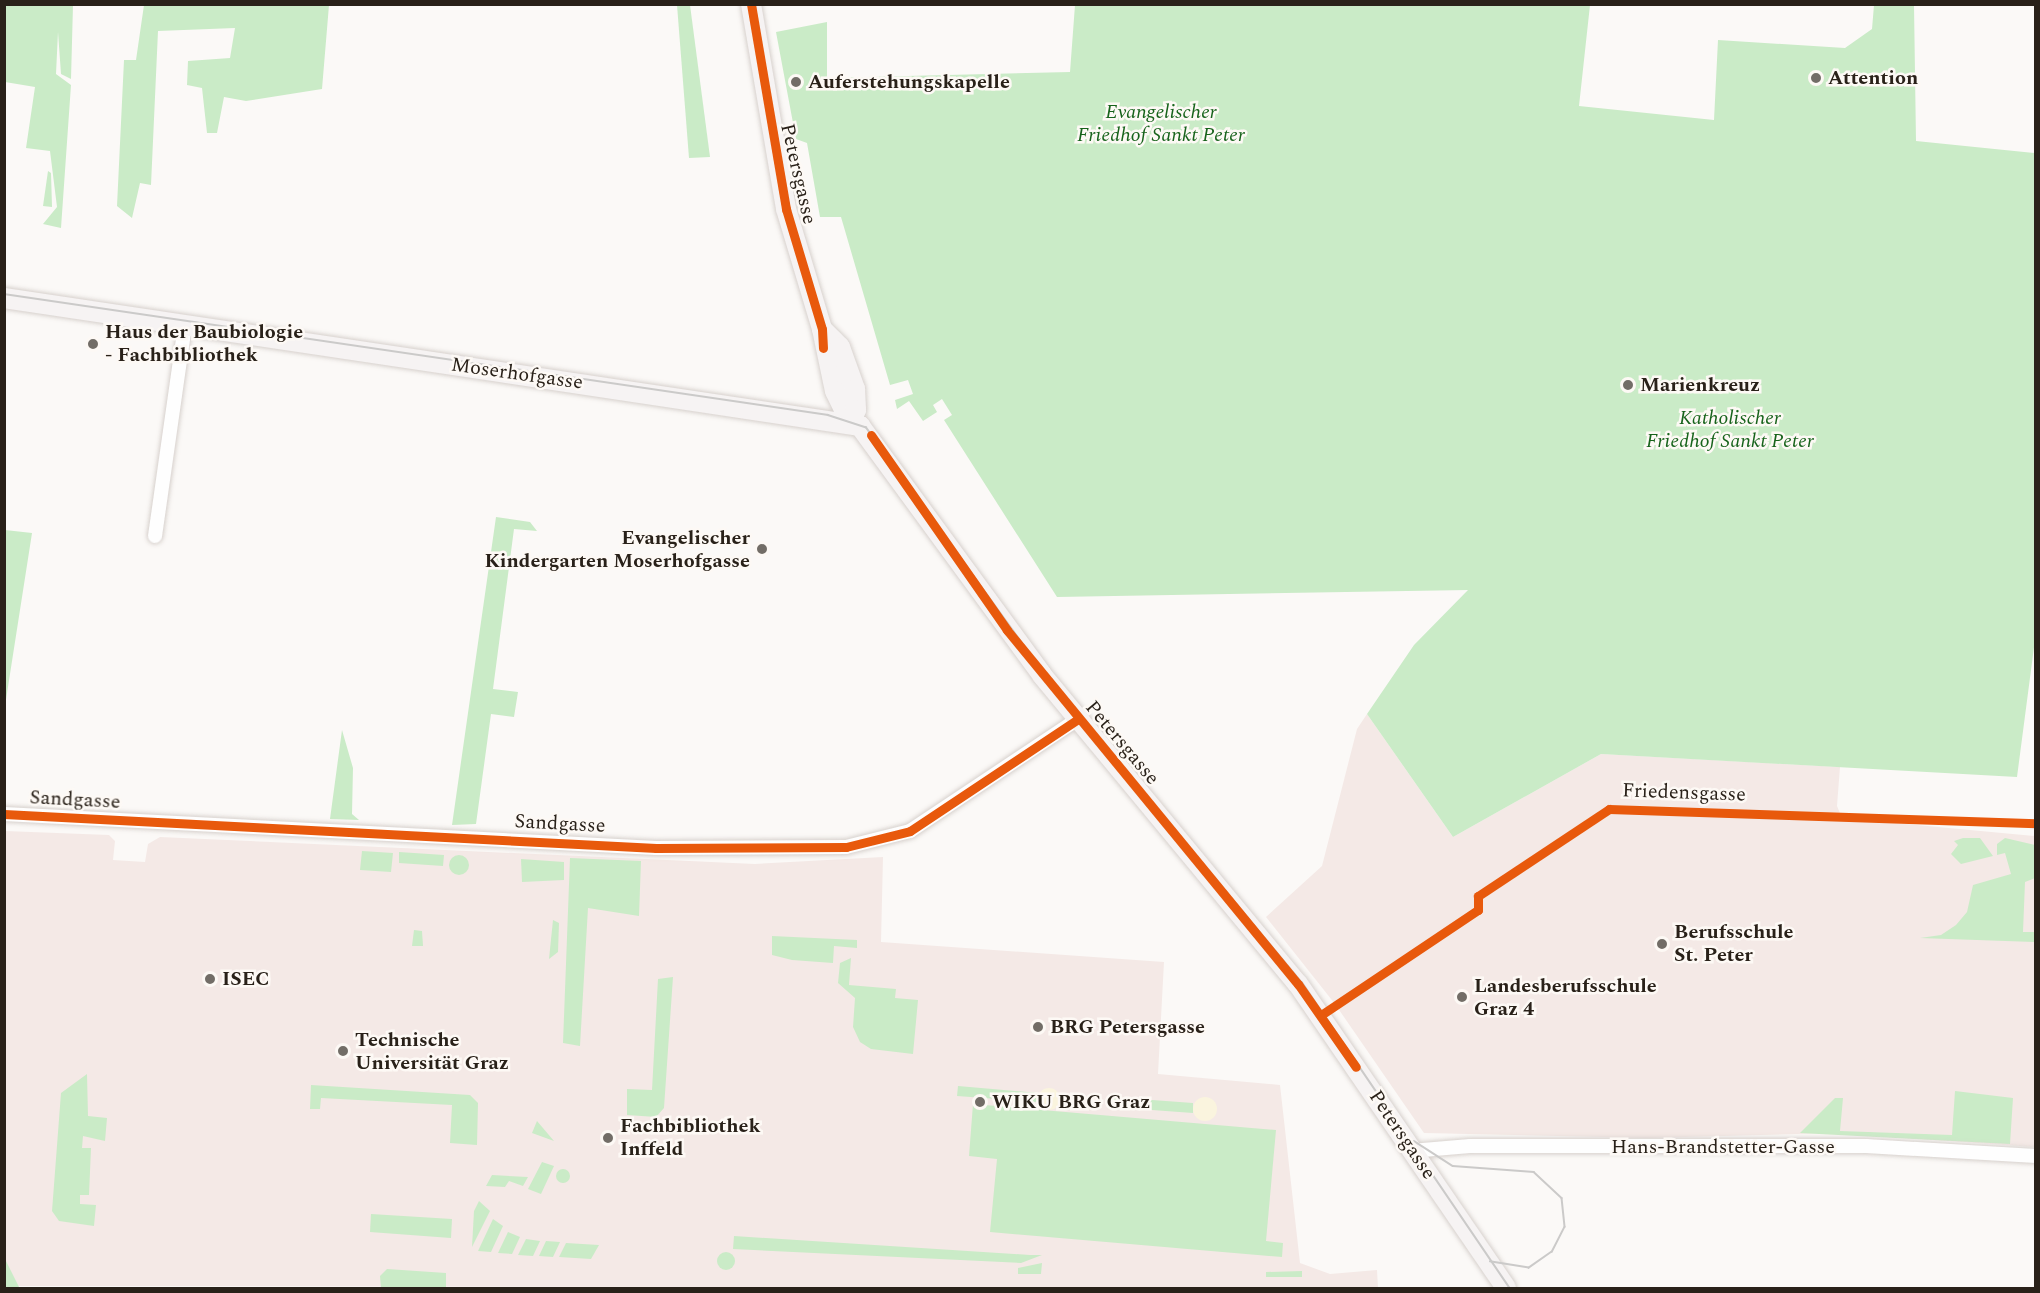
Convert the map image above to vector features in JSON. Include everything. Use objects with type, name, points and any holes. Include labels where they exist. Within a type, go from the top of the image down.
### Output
[{"type":"main road","name":"Petersgasse","points":[[751,4],[786,209],[822,329],[835,391],[850,422],[871,435],[1006,630],[1298,984],[1506,1288]]},
{"type":"main road","name":"Moserhofgasse","points":[[4,298],[850,422]]},
{"type":"street","points":[[155,536],[185,325]]},
{"type":"street","name":"Sandgasse","points":[[4,814],[656,848],[846,848],[910,831],[1078,719]]},
{"type":"street","name":"Hans-Brandstetter-Gasse","points":[[1412,1151],[1827,1146],[2036,1156]]},
{"type":"shaded area","name":"Berufsschule St. Peter","points":[[1367,714],[1453,837],[1601,754],[1840,767],[1837,806],[1842,818],[2035,836],[2035,1147],[1833,1133],[1647,1138],[1424,1133],[1335,1004],[1266,917],[1322,866],[1357,729]]},
{"type":"shaded area","name":"Technische Universität Graz","points":[[5,831],[109,835],[115,841],[113,860],[145,862],[148,844],[160,837],[755,864],[883,857],[881,942],[1164,962],[1158,1074],[1280,1085],[1300,1263],[1330,1274],[1377,1270],[1378,1288],[5,1286]]},
{"type":"green space","points":[[4,5],[73,5],[71,79],[61,74],[58,32],[56,74],[71,85],[61,228],[43,224],[57,207],[50,151],[26,148],[35,87],[5,82]]},
{"type":"green space","points":[[144,5],[329,5],[322,89],[246,101],[224,97],[217,133],[207,133],[202,88],[187,85],[188,61],[230,58],[235,28],[158,31],[151,185],[140,183],[132,218],[117,206],[124,60],[136,60]]},
{"type":"green space","points":[[677,5],[690,5],[710,157],[689,158]]},
{"type":"green space","name":"Katholischer Friedhof Sankt Peter","points":[[1075,5],[1590,5],[1579,106],[1714,120],[1718,40],[1845,48],[1872,29],[1874,5],[1914,5],[1916,141],[2035,153],[2036,632],[2017,777],[1601,754],[1453,837],[1367,714],[1414,645],[1468,590],[1057,597],[944,420],[952,415],[942,399],[933,405],[937,412],[923,421],[909,401],[897,409],[895,400],[913,394],[908,380],[890,385],[841,217],[820,217],[807,143],[796,139],[776,32],[827,22],[827,78],[1070,72]]},
{"type":"green space","points":[[48,171],[51,173],[52,207],[43,206]]},
{"type":"green space","points":[[496,517],[530,522],[537,531],[514,529],[493,689],[518,692],[514,717],[491,714],[476,824],[452,825]]},
{"type":"green space","points":[[4,530],[32,533],[5,706]]},
{"type":"green space","points":[[342,730],[353,768],[352,814],[359,820],[330,819]]},
{"type":"green space","points":[[1963,838],[1980,838],[1993,856],[1961,864],[1951,854],[1958,845],[1954,841]]},
{"type":"green space","points":[[2005,838],[2035,845],[2035,878],[2025,882],[2023,932],[2035,932],[2035,942],[1920,938],[1941,935],[1956,925],[1967,912],[1973,885],[2011,874],[2005,853],[1997,855],[1997,844]]},
{"type":"green space","points":[[362,851],[393,853],[391,872],[360,870]]},
{"type":"green space","points":[[399,852],[444,855],[443,866],[399,863]]},
{"type":"green space","points":[[459,855],[466,858],[469,865],[466,872],[459,875],[452,872],[449,865],[452,858]]},
{"type":"green space","points":[[570,858],[641,861],[639,916],[588,908],[580,1046],[563,1043]]},
{"type":"green space","points":[[521,859],[564,862],[564,880],[522,882]]},
{"type":"green space","points":[[553,920],[559,923],[558,952],[549,959]]},
{"type":"green space","points":[[414,930],[422,931],[423,946],[412,946]]},
{"type":"green space","points":[[772,936],[857,940],[857,948],[834,946],[833,963],[792,960],[772,955]]},
{"type":"green space","points":[[851,958],[849,985],[896,989],[895,998],[918,1000],[913,1054],[871,1049],[860,1042],[853,1027],[855,998],[838,983],[840,963]]},
{"type":"green space","points":[[673,977],[664,1108],[656,1117],[627,1115],[627,1089],[652,1090],[658,979]]},
{"type":"green space","points":[[87,1074],[88,1116],[107,1118],[105,1141],[83,1136],[82,1148],[91,1148],[89,1195],[80,1195],[80,1204],[96,1205],[94,1226],[59,1221],[52,1211],[61,1093]]},
{"type":"green space","points":[[311,1085],[470,1095],[478,1103],[477,1145],[450,1143],[452,1105],[321,1098],[320,1109],[310,1109]]},
{"type":"green space","points":[[958,1086],[1038,1093],[1037,1102],[957,1096]]},
{"type":"green space","points":[[1955,1091],[2013,1098],[2010,1144],[1800,1133],[1835,1098],[1843,1098],[1840,1131],[1952,1135]]},
{"type":"green space","points":[[1111,1097],[1193,1103],[1193,1113],[1111,1107]]},
{"type":"green space","points":[[973,1104],[1276,1130],[1266,1241],[1283,1243],[1282,1257],[990,1232],[997,1159],[969,1156]]},
{"type":"green space","points":[[537,1121],[554,1141],[532,1133]]},
{"type":"green space","points":[[542,1162],[554,1166],[541,1194],[528,1189]]},
{"type":"green space","points":[[560,1169],[566,1169],[570,1176],[566,1183],[560,1183],[556,1179],[556,1173]]},
{"type":"green space","points":[[492,1175],[528,1177],[523,1186],[509,1181],[505,1187],[486,1186]]},
{"type":"green space","points":[[479,1201],[490,1211],[472,1247],[474,1211]]},
{"type":"green space","points":[[371,1214],[452,1219],[451,1238],[370,1232]]},
{"type":"green space","points":[[493,1219],[503,1226],[491,1252],[478,1251]]},
{"type":"green space","points":[[508,1232],[520,1237],[512,1254],[498,1253]]},
{"type":"green space","points":[[734,1236],[1042,1255],[1021,1263],[733,1249]]},
{"type":"green space","points":[[526,1239],[540,1241],[533,1256],[518,1255]]},
{"type":"green space","points":[[546,1241],[560,1242],[553,1257],[539,1256]]},
{"type":"green space","points":[[566,1243],[599,1245],[591,1259],[559,1257]]},
{"type":"green space","points":[[726,1252],[732,1255],[735,1261],[732,1267],[726,1270],[720,1267],[717,1261],[720,1255]]},
{"type":"green space","points":[[5,1259],[19,1287],[38,1288],[5,1288]]},
{"type":"green space","points":[[1042,1263],[1041,1274],[1018,1274],[1018,1268]]},
{"type":"green space","points":[[387,1269],[446,1273],[446,1288],[381,1288],[380,1276]]},
{"type":"green space","points":[[1302,1271],[1302,1277],[1266,1277],[1266,1272]]},
{"type":"sand","points":[[1049,1088],[1057,1091],[1060,1099],[1057,1107],[1049,1110],[1041,1107],[1038,1099],[1041,1091]]},
{"type":"sand","points":[[1205,1097],[1210,1098],[1216,1104],[1216,1114],[1210,1120],[1205,1121],[1200,1120],[1194,1114],[1193,1109],[1194,1104],[1200,1098]]},
{"type":"tram line","points":[[4,294],[828,415],[866,427],[1045,674],[1302,982],[1510,1288]]},
{"type":"tram line","points":[[1414,1141],[1453,1166],[1534,1172],[1562,1198],[1565,1227],[1552,1252],[1529,1268],[1490,1262]]},
{"type":"cycle path","points":[[751,4],[786,209],[822,329],[823,348]]},
{"type":"cycle path","points":[[871,435],[1007,630],[1298,984],[1356,1067]]},
{"type":"cycle path","points":[[4,814],[656,848],[846,847],[910,831],[1078,719]]},
{"type":"cycle path","name":"Friedensgasse","points":[[1321,1015],[1478,910],[1478,896],[1609,809],[2036,823]]},
{"type":"place","name":"Attention","points":[[1816,78]]},
{"type":"place","name":"Auferstehungskapelle","points":[[796,82]]},
{"type":"place","name":"Haus der Baubiologie - Fachbibliothek","points":[[93,344]]},
{"type":"place","name":"Marienkreuz","points":[[1628,385]]},
{"type":"place","name":"Evangelischer Kindergarten Moserhofgasse","points":[[762,549]]},
{"type":"place","name":"Berufsschule St. Peter","points":[[1662,944]]},
{"type":"place","name":"ISEC","points":[[210,979]]},
{"type":"place","name":"Landesberufsschule Graz 4","points":[[1462,997]]},
{"type":"place","name":"BRG Petersgasse","points":[[1038,1027]]},
{"type":"place","name":"Technische Universität Graz","points":[[343,1051]]},
{"type":"place","name":"WIKU BRG Graz","points":[[980,1102]]},
{"type":"place","name":"Fachbibliothek Inffeld","points":[[608,1138]]},
{"type":"park label","name":"Evangelischer Friedhof Sankt Peter","points":[[1161,124]]}]
